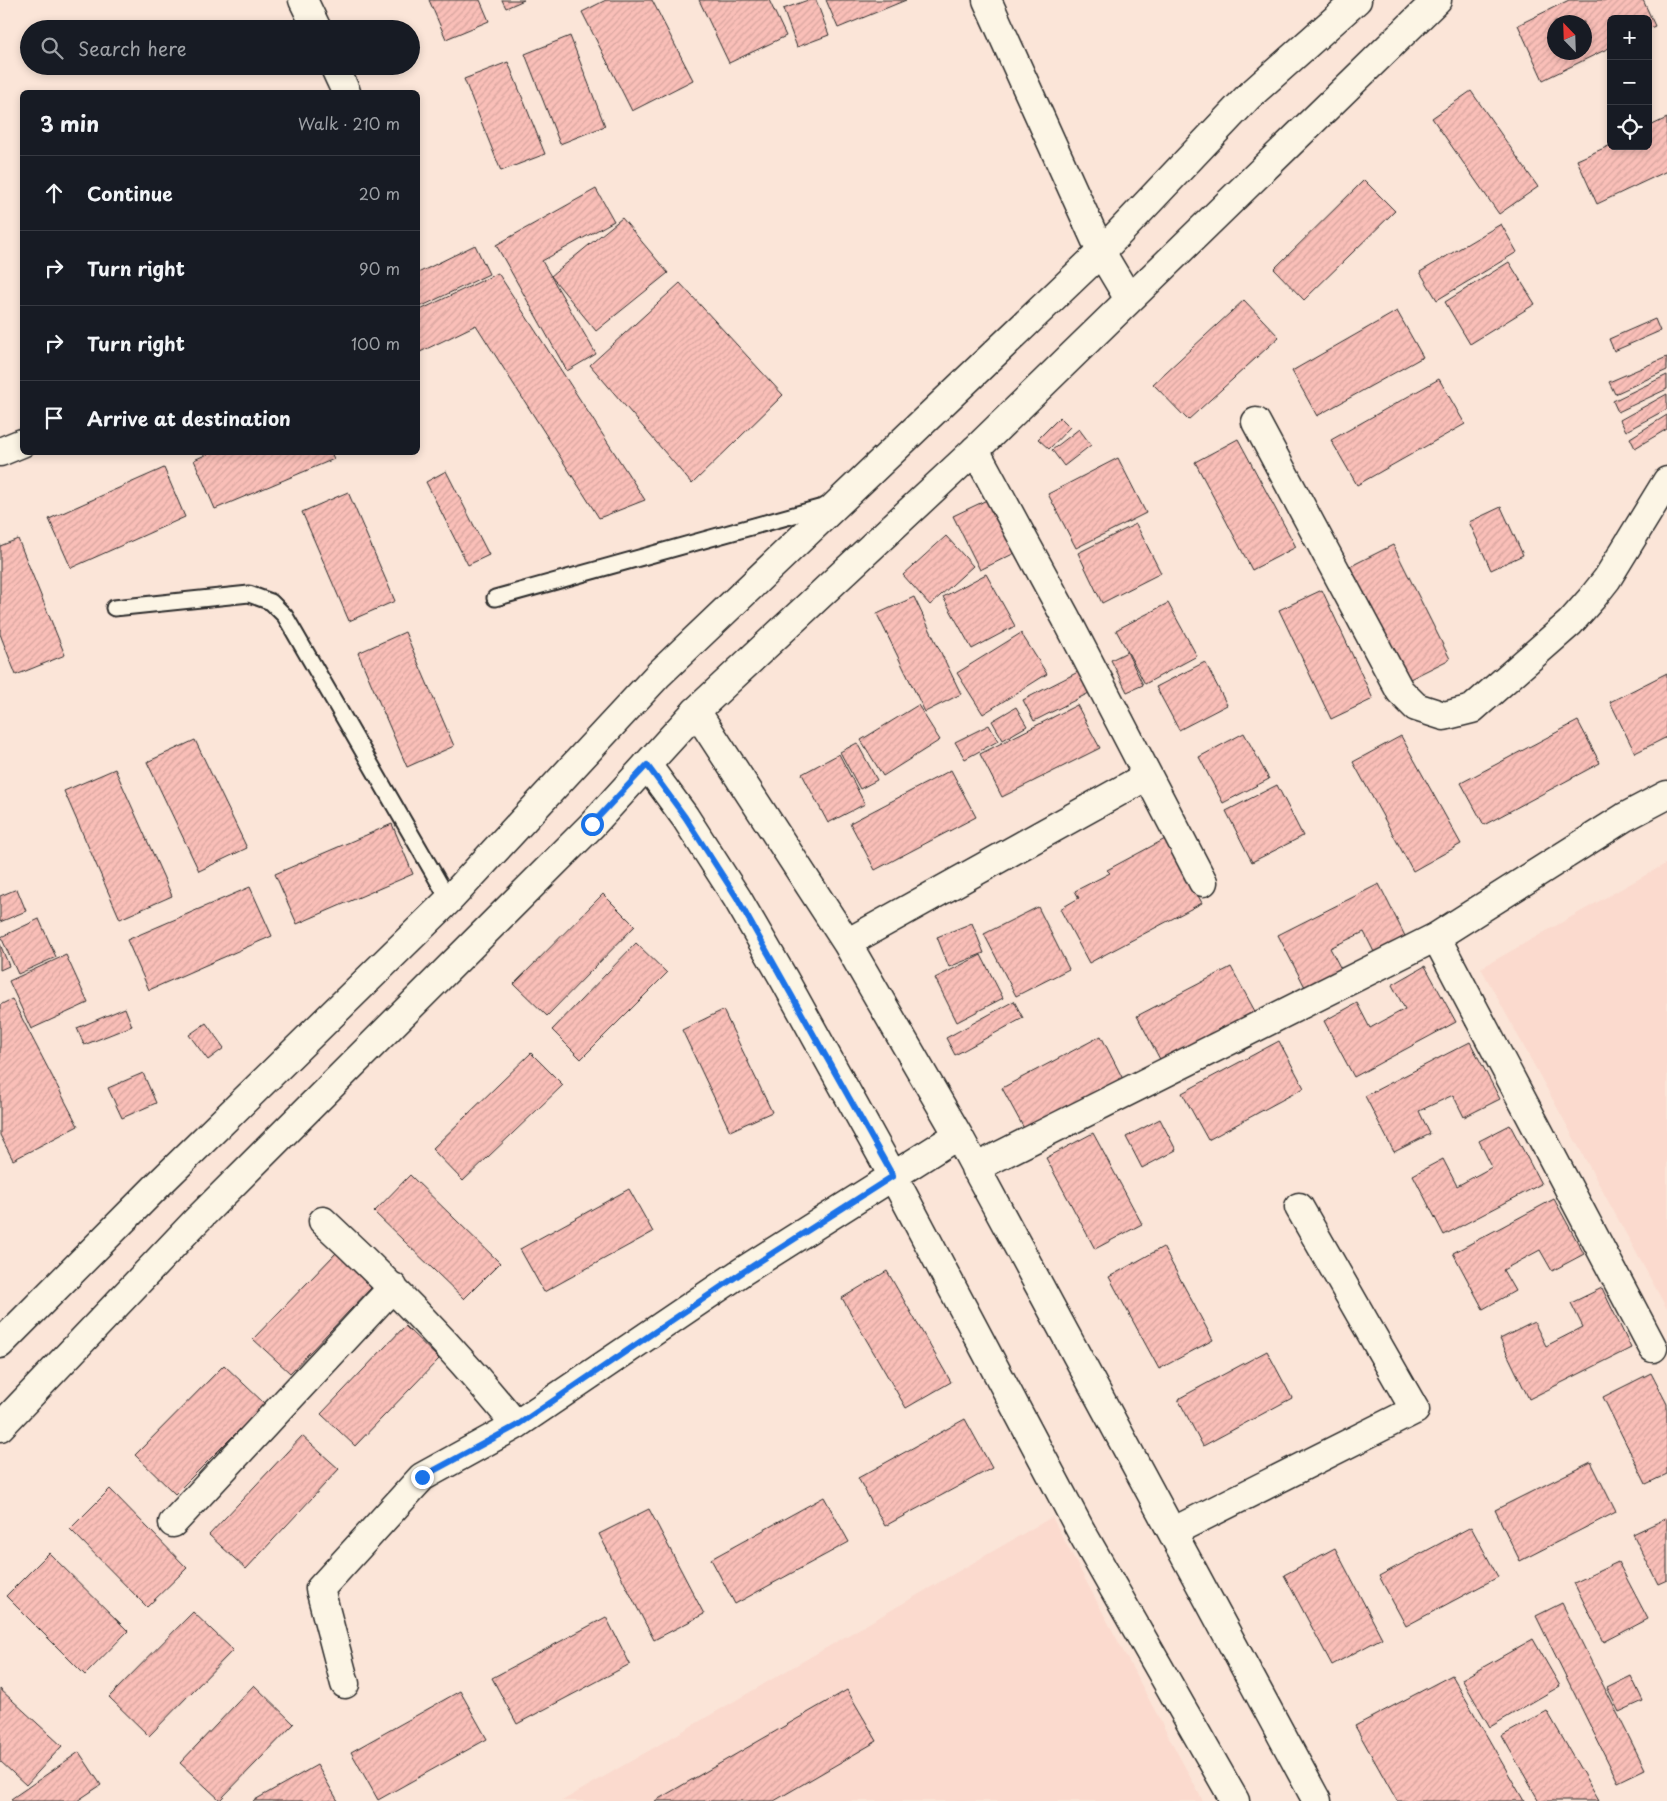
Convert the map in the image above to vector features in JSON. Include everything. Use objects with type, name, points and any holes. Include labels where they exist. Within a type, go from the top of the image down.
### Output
[{"type":"street","points":[[303,0],[312,20]]},
{"type":"street","points":[[987,0],[1101,252],[1129,299]]},
{"type":"street","points":[[0,1344],[449,900],[659,674],[1101,252],[1248,97],[1357,0]]},
{"type":"street","points":[[0,1426],[196,1220],[578,838],[696,711],[975,450],[1437,0]]},
{"type":"street","points":[[338,75],[345,90]]},
{"type":"street","points":[[1256,422],[1400,691],[1416,707],[1444,716],[1472,709],[1570,623],[1607,580],[1667,481]]},
{"type":"street","points":[[0,452],[20,444]]},
{"type":"street","points":[[975,450],[1066,618],[1203,882]]},
{"type":"street","points":[[696,711],[847,943],[958,1135],[1317,1801]]},
{"type":"street","points":[[647,765],[685,817],[737,898],[893,1176],[1081,1530],[1235,1801]]},
{"type":"street","points":[[847,943],[1147,776]]},
{"type":"street","points":[[975,1168],[1436,937],[1625,817],[1667,795]]},
{"type":"street","points":[[1436,937],[1653,1348]]},
{"type":"street","points":[[345,1684],[320,1589],[422,1477],[516,1426],[743,1272],[958,1135]]},
{"type":"street","points":[[1172,1532],[1415,1410],[1299,1207]]},
{"type":"street","points":[[323,1221],[393,1287],[475,1376],[516,1426]]},
{"type":"street","points":[[173,1523],[393,1287]]},
{"type":"lane","points":[[495,598],[837,503]]},
{"type":"lane","points":[[114,608],[249,594],[271,602],[285,616],[449,900]]},
{"type":"shaded area","points":[[1667,863],[1667,1309],[1481,968]]},
{"type":"shaded area","points":[[1052,1517],[1203,1801],[562,1801]]},
{"type":"building","points":[[429,0],[480,0],[489,21],[446,39]]},
{"type":"building","points":[[502,0],[524,0],[506,8]]},
{"type":"building","points":[[606,0],[652,0],[693,80],[632,111],[582,12]]},
{"type":"building","points":[[699,0],[769,0],[786,36],[729,63]]},
{"type":"building","points":[[808,0],[816,0],[829,35],[797,47],[783,9]]},
{"type":"building","points":[[826,0],[906,0],[838,28]]},
{"type":"building","points":[[1569,0],[1643,0],[1650,15],[1607,15],[1607,49],[1592,56],[1592,15],[1547,15],[1547,60],[1584,60],[1543,80],[1518,25]]},
{"type":"building","points":[[570,36],[605,126],[560,144],[525,54]]},
{"type":"building","points":[[508,62],[545,154],[501,171],[464,79]]},
{"type":"building","points":[[1471,91],[1538,187],[1499,214],[1432,118]]},
{"type":"building","points":[[1667,118],[1667,171],[1597,204],[1577,160],[1607,147],[1607,150],[1652,150],[1652,125]]},
{"type":"building","points":[[1364,180],[1395,211],[1304,300],[1274,269]]},
{"type":"building","points":[[596,189],[614,221],[542,261],[596,354],[567,371],[496,245]]},
{"type":"building","points":[[622,218],[668,273],[596,331],[551,276]]},
{"type":"building","points":[[1501,224],[1517,252],[1437,300],[1420,272]]},
{"type":"building","points":[[475,245],[489,274],[420,307],[420,272]]},
{"type":"building","points":[[1509,262],[1535,304],[1470,344],[1445,302]]},
{"type":"building","points":[[498,273],[645,500],[599,518],[476,325],[420,352],[420,310]]},
{"type":"building","points":[[680,283],[783,395],[692,484],[590,365]]},
{"type":"building","points":[[1244,300],[1279,337],[1188,420],[1153,384]]},
{"type":"building","points":[[1397,311],[1423,357],[1317,416],[1292,371]]},
{"type":"building","points":[[1655,319],[1660,331],[1614,351],[1609,339]]},
{"type":"building","points":[[1667,357],[1667,370],[1615,394],[1609,382]]},
{"type":"building","points":[[1667,375],[1667,389],[1618,412],[1613,401]]},
{"type":"building","points":[[1439,379],[1465,424],[1357,485],[1331,440]]},
{"type":"building","points":[[1667,394],[1667,409],[1626,431],[1620,420]]},
{"type":"building","points":[[1667,415],[1667,429],[1635,448],[1630,438]]},
{"type":"building","points":[[1060,417],[1070,427],[1049,449],[1038,439]]},
{"type":"building","points":[[1079,429],[1091,445],[1064,466],[1052,450]]},
{"type":"building","points":[[1238,439],[1296,547],[1252,570],[1195,462]]},
{"type":"building","points":[[205,455],[332,455],[334,459],[215,509],[194,460]]},
{"type":"building","points":[[1118,458],[1146,513],[1076,548],[1048,494]]},
{"type":"building","points":[[164,468],[185,517],[71,568],[49,519]]},
{"type":"building","points":[[446,471],[489,555],[468,565],[426,482]]},
{"type":"building","points":[[348,492],[395,601],[349,621],[302,512]]},
{"type":"building","points":[[991,498],[1017,552],[980,570],[953,516]]},
{"type":"building","points":[[1501,507],[1523,555],[1491,570],[1469,522]]},
{"type":"building","points":[[1136,524],[1161,573],[1102,603],[1078,553]]},
{"type":"building","points":[[946,536],[973,566],[930,605],[903,575]]},
{"type":"building","points":[[18,539],[65,655],[16,675],[0,634],[0,546]]},
{"type":"building","points":[[1393,545],[1450,659],[1406,681],[1349,567]]},
{"type":"building","points":[[986,574],[1015,626],[972,649],[943,597]]},
{"type":"building","points":[[1322,590],[1373,699],[1331,719],[1279,610]]},
{"type":"building","points":[[914,597],[961,694],[925,712],[877,614]]},
{"type":"building","points":[[1168,603],[1197,656],[1145,684],[1116,630]]},
{"type":"building","points":[[405,632],[454,746],[407,767],[358,653]]},
{"type":"building","points":[[1021,633],[1047,674],[983,714],[957,673]]},
{"type":"building","points":[[1127,652],[1143,685],[1127,692],[1111,660]]},
{"type":"building","points":[[1205,662],[1227,705],[1179,730],[1156,687]]},
{"type":"building","points":[[1078,672],[1089,693],[1034,721],[1023,700]]},
{"type":"building","points":[[1667,673],[1667,737],[1635,753],[1610,702]]},
{"type":"building","points":[[918,705],[940,740],[883,776],[861,740]]},
{"type":"building","points":[[1077,705],[1100,748],[1002,797],[980,754]]},
{"type":"building","points":[[1016,707],[1027,726],[1003,740],[992,721]]},
{"type":"building","points":[[1578,721],[1600,763],[1484,825],[1461,783]]},
{"type":"building","points":[[989,725],[998,741],[965,759],[955,742]]},
{"type":"building","points":[[1244,733],[1269,779],[1223,803],[1199,757]]},
{"type":"building","points":[[1401,736],[1461,844],[1413,871],[1353,762]]},
{"type":"building","points":[[195,740],[247,848],[199,871],[147,762]]},
{"type":"building","points":[[857,743],[877,780],[860,789],[840,752]]},
{"type":"building","points":[[839,754],[865,804],[828,823],[802,774]]},
{"type":"building","points":[[115,769],[172,896],[120,919],[64,791]]},
{"type":"building","points":[[951,770],[976,817],[875,870],[850,823]]},
{"type":"building","points":[[1277,785],[1303,836],[1252,862],[1226,811]]},
{"type":"building","points":[[392,824],[413,874],[297,924],[275,874]]},
{"type":"building","points":[[1167,838],[1202,903],[1089,963],[1060,909],[1079,898],[1075,891],[1110,873],[1107,870]]},
{"type":"building","points":[[1379,884],[1406,938],[1375,954],[1364,932],[1330,948],[1342,971],[1306,989],[1278,935]]},
{"type":"building","points":[[250,887],[272,936],[149,990],[127,940]]},
{"type":"building","points":[[17,889],[26,911],[0,922],[0,896]]},
{"type":"building","points":[[603,894],[635,926],[547,1016],[514,984]]},
{"type":"building","points":[[1038,907],[1069,969],[1016,996],[984,934]]},
{"type":"building","points":[[39,919],[56,957],[18,974],[1,937]]},
{"type":"building","points":[[972,923],[984,953],[949,967],[937,937]]},
{"type":"building","points":[[636,943],[667,973],[581,1059],[552,1030]]},
{"type":"building","points":[[0,944],[9,966],[0,970]]},
{"type":"building","points":[[66,955],[88,1003],[31,1029],[9,981]]},
{"type":"building","points":[[981,955],[1003,998],[957,1022],[935,978]]},
{"type":"building","points":[[1425,966],[1456,1022],[1354,1077],[1324,1021],[1357,1003],[1370,1028],[1405,1009],[1392,985]]},
{"type":"building","points":[[1231,967],[1257,1015],[1163,1065],[1137,1016]]},
{"type":"building","points":[[12,999],[78,1126],[13,1160],[0,1135],[0,1005]]},
{"type":"building","points":[[1014,1001],[1023,1018],[955,1055],[946,1038]]},
{"type":"building","points":[[125,1008],[132,1026],[84,1045],[77,1028]]},
{"type":"building","points":[[723,1010],[772,1112],[730,1131],[682,1030]]},
{"type":"building","points":[[206,1023],[224,1048],[208,1060],[189,1035]]},
{"type":"building","points":[[1101,1036],[1125,1083],[1027,1134],[1002,1088]]},
{"type":"building","points":[[1279,1041],[1304,1088],[1208,1140],[1182,1093]]},
{"type":"building","points":[[1470,1042],[1500,1099],[1464,1117],[1453,1095],[1419,1111],[1430,1134],[1394,1152],[1365,1096]]},
{"type":"building","points":[[531,1053],[563,1085],[463,1181],[432,1149]]},
{"type":"building","points":[[143,1073],[156,1103],[122,1118],[108,1088]]},
{"type":"building","points":[[1160,1119],[1176,1150],[1142,1168],[1126,1137]]},
{"type":"building","points":[[1510,1125],[1541,1184],[1444,1235],[1413,1175],[1443,1159],[1457,1186],[1492,1167],[1479,1141]]},
{"type":"building","points":[[1093,1133],[1142,1224],[1095,1249],[1046,1158]]},
{"type":"building","points":[[410,1175],[500,1263],[464,1299],[374,1212]]},
{"type":"building","points":[[629,1189],[653,1232],[544,1292],[520,1249]]},
{"type":"building","points":[[1554,1199],[1584,1254],[1552,1271],[1540,1250],[1503,1270],[1515,1291],[1483,1309],[1453,1253]]},
{"type":"building","points":[[1163,1247],[1213,1340],[1159,1369],[1109,1277]]},
{"type":"building","points":[[336,1253],[372,1287],[290,1373],[253,1339]]},
{"type":"building","points":[[887,1271],[951,1382],[906,1408],[842,1298]]},
{"type":"building","points":[[1602,1288],[1631,1348],[1529,1399],[1500,1339],[1534,1322],[1546,1346],[1583,1327],[1571,1303]]},
{"type":"building","points":[[405,1326],[439,1359],[355,1446],[321,1414]]},
{"type":"building","points":[[1267,1351],[1292,1398],[1203,1446],[1178,1399]]},
{"type":"building","points":[[224,1365],[265,1404],[175,1494],[135,1455]]},
{"type":"building","points":[[1651,1373],[1667,1404],[1667,1474],[1646,1484],[1603,1397]]},
{"type":"building","points":[[965,1419],[992,1468],[885,1526],[858,1478]]},
{"type":"building","points":[[302,1436],[339,1469],[246,1569],[209,1535]]},
{"type":"building","points":[[1591,1462],[1616,1512],[1520,1561],[1495,1510]]},
{"type":"building","points":[[110,1489],[187,1568],[147,1607],[70,1529]]},
{"type":"building","points":[[824,1497],[849,1542],[735,1604],[711,1559]]},
{"type":"building","points":[[649,1509],[704,1614],[654,1640],[599,1534]]},
{"type":"building","points":[[1667,1518],[1667,1580],[1658,1584],[1633,1534]]},
{"type":"building","points":[[1471,1527],[1498,1577],[1406,1626],[1379,1576]]},
{"type":"building","points":[[1335,1548],[1382,1638],[1332,1665],[1284,1575]]},
{"type":"building","points":[[49,1553],[128,1631],[85,1675],[6,1596]]},
{"type":"building","points":[[1618,1562],[1648,1619],[1604,1642],[1574,1583]]},
{"type":"building","points":[[1562,1603],[1645,1769],[1618,1782],[1536,1616]]},
{"type":"building","points":[[193,1612],[233,1650],[149,1736],[109,1697]]},
{"type":"building","points":[[606,1617],[630,1664],[517,1724],[492,1678]]},
{"type":"building","points":[[1533,1639],[1560,1686],[1490,1727],[1462,1679]]},
{"type":"building","points":[[1452,1675],[1524,1801],[1397,1801],[1355,1726]]},
{"type":"building","points":[[1631,1676],[1643,1701],[1619,1712],[1607,1688]]},
{"type":"building","points":[[254,1685],[294,1724],[220,1800],[180,1763]]},
{"type":"building","points":[[0,1689],[62,1746],[26,1785],[0,1761]]},
{"type":"building","points":[[847,1690],[877,1741],[774,1801],[655,1801]]},
{"type":"building","points":[[460,1691],[487,1739],[378,1800],[351,1752]]},
{"type":"building","points":[[1547,1711],[1599,1801],[1539,1801],[1502,1736]]},
{"type":"building","points":[[79,1752],[101,1785],[77,1801],[12,1801],[11,1799]]},
{"type":"building","points":[[317,1765],[338,1801],[253,1801]]},
{"type":"route","points":[[422,1477],[516,1426],[743,1272],[893,1176],[737,898],[685,817],[647,765],[592,824]]}]
